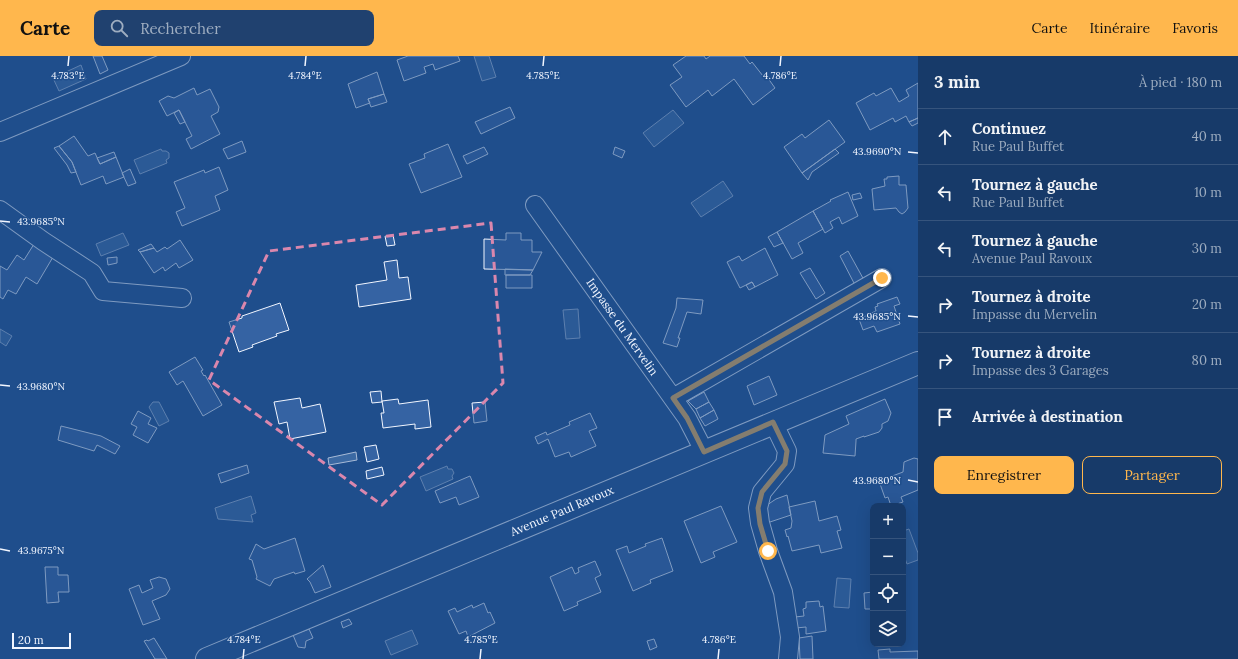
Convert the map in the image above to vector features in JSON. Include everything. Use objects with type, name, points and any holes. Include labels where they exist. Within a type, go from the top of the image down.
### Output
[{"type":"street","points":[[0,132],[181,56]]},
{"type":"street","name":"Impasse du Mervelin","points":[[536,204],[687,418],[704,452]]},
{"type":"street","points":[[0,210],[43,241],[92,273],[103,291],[182,298]]},
{"type":"street","points":[[673,398],[882,278]]},
{"type":"street","name":"Avenue Paul Ravoux","points":[[207,659],[918,362]]},
{"type":"street","points":[[773,422],[787,451],[785,464],[762,492],[758,508],[760,524],[768,551],[783,592],[790,637],[788,659]]},
{"type":"highlighted area","points":[[491,223],[503,383],[382,505],[209,380],[269,251]]},
{"type":"water","points":[[474,56],[489,56],[496,77],[482,81]]},
{"type":"water","points":[[81,65],[86,79],[59,91],[53,78]]},
{"type":"water","points":[[673,110],[684,123],[654,147],[643,133]]},
{"type":"water","points":[[161,149],[162,151],[169,153],[169,158],[166,160],[167,163],[140,174],[134,160]]},
{"type":"water","points":[[723,181],[733,196],[701,217],[691,203]]},
{"type":"water","points":[[123,233],[129,245],[101,256],[96,244]]},
{"type":"water","points":[[578,309],[580,338],[566,339],[563,310]]},
{"type":"water","points":[[0,329],[12,336],[6,346],[0,342]]},
{"type":"water","points":[[153,402],[159,402],[169,421],[159,426],[149,407]]},
{"type":"water","points":[[356,452],[357,460],[329,465],[328,458]]},
{"type":"water","points":[[447,466],[448,469],[452,469],[454,473],[452,476],[453,479],[426,491],[420,477]]},
{"type":"water","points":[[251,496],[256,513],[251,515],[253,522],[218,519],[215,508]]},
{"type":"water","points":[[909,529],[918,553],[918,560],[907,564],[906,561],[906,530]]},
{"type":"water","points":[[837,578],[851,579],[849,608],[834,607]]},
{"type":"water","points":[[412,630],[418,644],[391,655],[385,641]]},
{"type":"building","points":[[93,56],[102,56],[108,70],[100,74]]},
{"type":"building","points":[[408,56],[458,56],[460,61],[435,70],[433,64],[424,67],[426,73],[404,81],[397,60]]},
{"type":"building","points":[[686,56],[704,56],[706,59],[710,56],[744,56],[750,64],[752,62],[763,76],[765,74],[775,88],[753,105],[734,79],[712,96],[708,90],[686,107],[670,85],[682,77],[673,65]]},
{"type":"building","points":[[377,72],[384,94],[368,99],[370,103],[356,108],[348,84]]},
{"type":"building","points":[[918,83],[918,118],[909,122],[906,116],[895,122],[893,118],[870,130],[856,103],[874,93],[876,96],[891,88],[899,102],[909,96],[906,90]]},
{"type":"building","points":[[194,88],[197,95],[210,89],[219,107],[218,112],[211,116],[220,134],[191,149],[186,139],[192,136],[179,110],[167,116],[159,101],[168,96],[174,98]]},
{"type":"building","points":[[384,94],[387,102],[371,107],[368,99]]},
{"type":"building","points":[[510,107],[515,118],[481,134],[475,122]]},
{"type":"building","points":[[179,110],[185,122],[180,124],[174,113]]},
{"type":"building","points":[[918,118],[918,123],[912,126],[909,122]]},
{"type":"building","points":[[829,120],[845,142],[802,173],[784,147],[802,134],[805,138]]},
{"type":"building","points":[[74,136],[88,156],[95,153],[100,164],[116,157],[124,177],[106,184],[103,176],[81,185],[72,162],[59,146]]},
{"type":"building","points":[[242,141],[246,152],[228,159],[223,149]]},
{"type":"building","points":[[448,144],[462,177],[421,193],[409,164],[425,158],[424,154]]},
{"type":"building","points":[[59,146],[72,162],[76,172],[71,173],[54,148]]},
{"type":"building","points":[[484,147],[488,154],[467,164],[463,156]]},
{"type":"building","points":[[615,147],[625,151],[622,158],[613,154]]},
{"type":"building","points":[[835,149],[839,153],[812,172],[808,180],[802,173]]},
{"type":"building","points":[[114,152],[116,157],[100,164],[97,158]]},
{"type":"building","points":[[219,167],[228,190],[215,196],[220,210],[182,226],[176,212],[185,208],[174,182],[204,170],[205,173]]},
{"type":"building","points":[[130,169],[136,183],[128,186],[122,173]]},
{"type":"building","points":[[899,176],[899,185],[906,185],[908,208],[902,214],[896,208],[874,210],[872,189],[885,186],[884,179],[887,179],[887,177]]},
{"type":"building","points":[[848,192],[858,216],[842,224],[839,217],[830,222],[833,228],[825,233],[813,211],[831,201],[830,200]]},
{"type":"building","points":[[860,193],[862,198],[853,200],[852,195]]},
{"type":"building","points":[[813,211],[823,229],[798,243],[803,253],[792,259],[777,232]]},
{"type":"building","points":[[777,232],[783,243],[774,247],[768,237]]},
{"type":"building","points":[[506,233],[521,233],[521,240],[532,240],[532,252],[542,252],[533,270],[484,269],[484,239],[506,240]]},
{"type":"building","points":[[393,235],[395,245],[387,246],[385,236]]},
{"type":"building","points":[[180,240],[193,260],[179,268],[176,263],[165,271],[163,267],[154,273],[140,252],[154,248],[157,252],[165,247],[167,249]]},
{"type":"building","points":[[34,244],[53,257],[37,284],[26,277],[16,294],[8,290],[3,299],[0,297],[0,266],[7,270],[17,255],[24,260]]},
{"type":"building","points":[[151,244],[154,248],[140,252],[138,250]]},
{"type":"building","points":[[765,248],[778,275],[755,287],[752,282],[740,288],[727,262],[739,256],[742,261]]},
{"type":"building","points":[[848,251],[864,280],[855,285],[840,256]]},
{"type":"building","points":[[117,257],[117,263],[108,265],[107,258]]},
{"type":"building","points":[[397,260],[399,278],[408,277],[411,299],[359,307],[356,285],[387,280],[384,262]]},
{"type":"building","points":[[810,268],[825,293],[816,299],[800,273]]},
{"type":"building","points":[[505,269],[533,270],[530,275],[505,275]]},
{"type":"building","points":[[506,275],[532,275],[532,288],[506,288]]},
{"type":"building","points":[[752,282],[755,287],[749,290],[746,285]]},
{"type":"building","points":[[897,297],[900,304],[894,306],[900,324],[877,332],[874,326],[863,330],[859,319],[876,311],[875,307],[878,306],[877,304]]},
{"type":"building","points":[[677,298],[703,300],[701,314],[687,312],[678,338],[680,338],[677,347],[663,343],[676,308]]},
{"type":"building","points":[[280,303],[289,330],[276,334],[277,336],[252,345],[253,347],[239,352],[229,322]]},
{"type":"building","points":[[195,357],[203,370],[201,371],[204,376],[205,375],[222,405],[203,416],[183,381],[177,385],[169,372]]},
{"type":"building","points":[[769,376],[777,395],[754,405],[747,386]]},
{"type":"building","points":[[381,391],[382,402],[372,403],[370,392]]},
{"type":"building","points":[[704,392],[709,402],[696,409],[688,401]]},
{"type":"building","points":[[300,398],[302,408],[320,404],[326,432],[290,439],[287,422],[279,424],[274,402]]},
{"type":"building","points":[[398,399],[399,404],[428,400],[431,427],[415,429],[415,424],[383,428],[381,413],[384,413],[382,401]]},
{"type":"building","points":[[885,399],[891,413],[888,421],[882,424],[882,428],[879,432],[856,439],[855,456],[823,453],[825,435],[849,424],[846,416]]},
{"type":"building","points":[[485,402],[487,421],[474,423],[472,403]]},
{"type":"building","points":[[709,402],[714,410],[700,418],[696,409]]},
{"type":"building","points":[[714,410],[718,419],[705,426],[700,418]]},
{"type":"building","points":[[138,411],[151,418],[148,424],[157,428],[148,443],[133,435],[137,427],[131,424]]},
{"type":"building","points":[[590,413],[597,428],[589,431],[596,446],[571,457],[569,452],[555,457],[548,439],[538,444],[535,437],[546,432],[547,435],[570,425],[569,422]]},
{"type":"building","points":[[61,426],[101,436],[120,446],[115,454],[97,445],[94,451],[58,440]]},
{"type":"building","points":[[376,445],[379,459],[367,462],[364,447]]},
{"type":"building","points":[[914,458],[918,459],[918,490],[901,497],[903,502],[890,503],[888,497],[885,498],[879,481],[903,472],[904,462]]},
{"type":"building","points":[[247,465],[249,473],[221,483],[218,474]]},
{"type":"building","points":[[382,467],[384,475],[367,479],[366,471]]},
{"type":"building","points":[[470,476],[479,497],[459,505],[456,497],[440,503],[435,491]]},
{"type":"building","points":[[787,495],[791,515],[767,523],[766,507],[776,499]]},
{"type":"building","points":[[815,501],[819,521],[837,516],[841,530],[837,531],[842,548],[821,553],[819,545],[792,551],[785,530],[791,528],[792,521],[789,507]]},
{"type":"building","points":[[721,506],[737,542],[713,552],[715,557],[701,563],[684,521]]},
{"type":"building","points":[[295,538],[305,571],[295,574],[294,572],[274,579],[270,586],[256,579],[257,577],[252,560],[249,559],[256,544],[264,549]]},
{"type":"building","points":[[662,538],[673,571],[650,580],[651,583],[633,591],[616,550],[627,546],[629,553],[646,546],[645,544]]},
{"type":"building","points":[[595,561],[601,575],[595,578],[601,592],[577,602],[578,605],[564,611],[550,577],[572,567],[575,574],[579,572],[578,568]]},
{"type":"building","points":[[323,565],[331,587],[315,593],[307,579]]},
{"type":"building","points":[[45,567],[58,567],[58,575],[68,575],[69,592],[58,592],[59,602],[47,603]]},
{"type":"building","points":[[159,577],[166,579],[170,589],[166,595],[152,601],[160,619],[143,625],[129,589],[139,585],[142,593],[153,588],[150,580]]},
{"type":"building","points":[[870,592],[870,609],[865,609],[864,593]]},
{"type":"building","points":[[819,601],[820,607],[823,606],[826,631],[806,634],[806,627],[796,628],[795,617],[804,616],[803,609],[806,608],[806,602]]},
{"type":"building","points":[[484,603],[488,613],[490,612],[495,623],[468,637],[466,631],[459,634],[448,611],[455,608],[457,612],[472,605],[473,608]]},
{"type":"building","points":[[349,619],[352,624],[343,628],[341,622]]},
{"type":"building","points":[[309,629],[313,638],[306,641],[305,648],[298,647],[293,635]]},
{"type":"building","points":[[812,636],[813,659],[800,659],[799,638]]},
{"type":"building","points":[[154,638],[167,659],[155,659],[144,641]]},
{"type":"building","points":[[654,639],[657,647],[650,650],[647,641]]},
{"type":"building","points":[[890,649],[890,652],[918,651],[918,659],[879,659],[878,650]]},
{"type":"route","points":[[768,551],[760,524],[758,508],[762,492],[785,464],[787,451],[773,422],[704,452],[687,418],[673,398],[882,278]]}]
